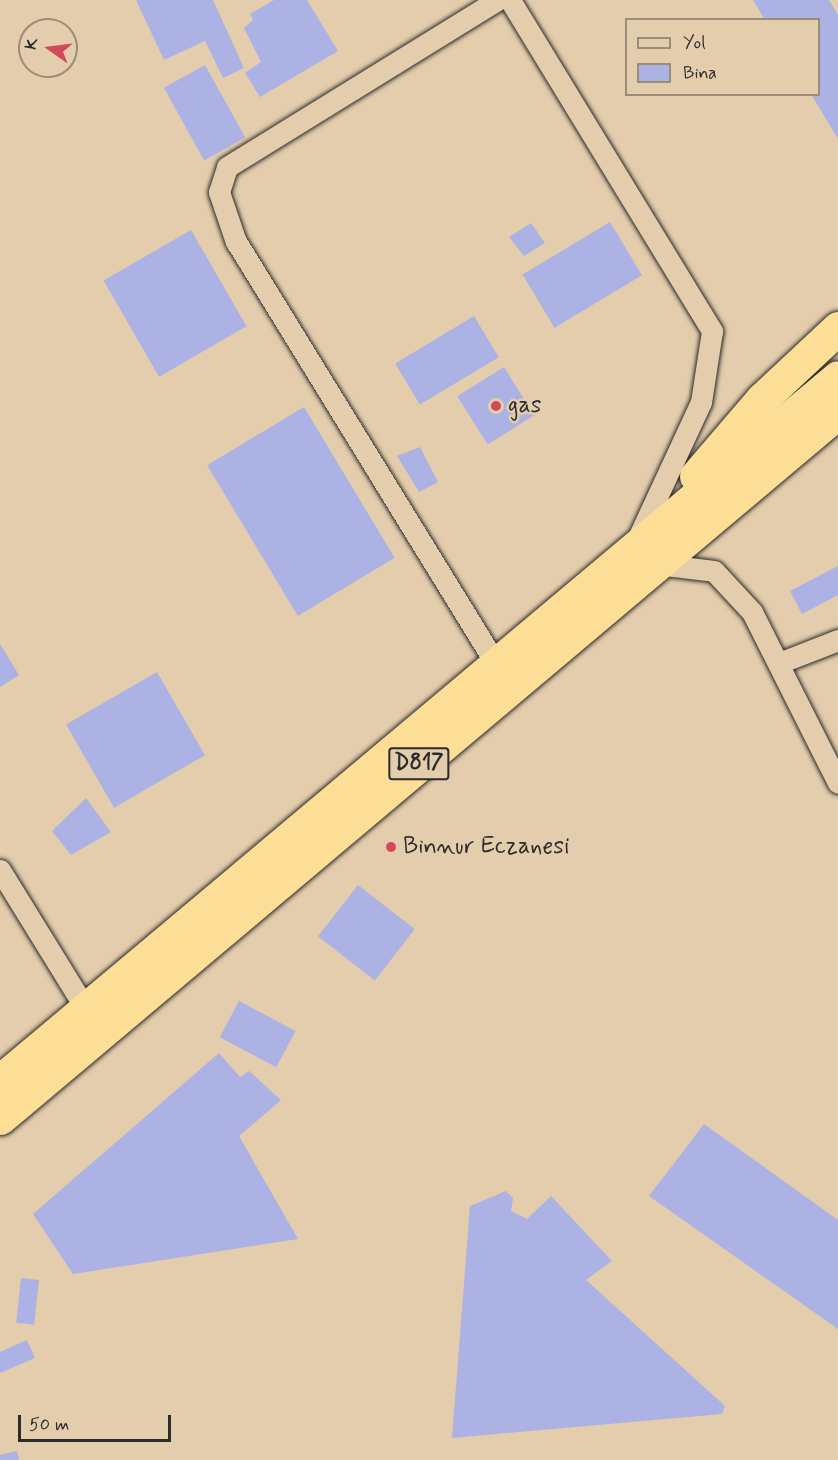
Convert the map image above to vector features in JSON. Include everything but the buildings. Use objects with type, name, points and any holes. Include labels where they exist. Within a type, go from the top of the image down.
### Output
[{"type":"highway","points":[[646,556],[762,399],[838,328]]},
{"type":"highway","name":"D817","points":[[0,1118],[646,556],[838,377]]},
{"type":"highway","name":"D817","points":[[0,1081],[496,664],[646,556],[838,412]]},
{"type":"street","points":[[496,664],[236,242],[219,192],[226,167],[497,0]]},
{"type":"street","points":[[510,0],[712,331],[701,402],[646,556],[714,572],[752,612],[838,783]]},
{"type":"street","points":[[779,663],[838,640]]},
{"type":"street","points":[[0,870],[86,1008]]},
{"type":"place","name":"gas","points":[[496,406]]},
{"type":"place","name":"Binnur Eczanesi","points":[[391,847]]}]
